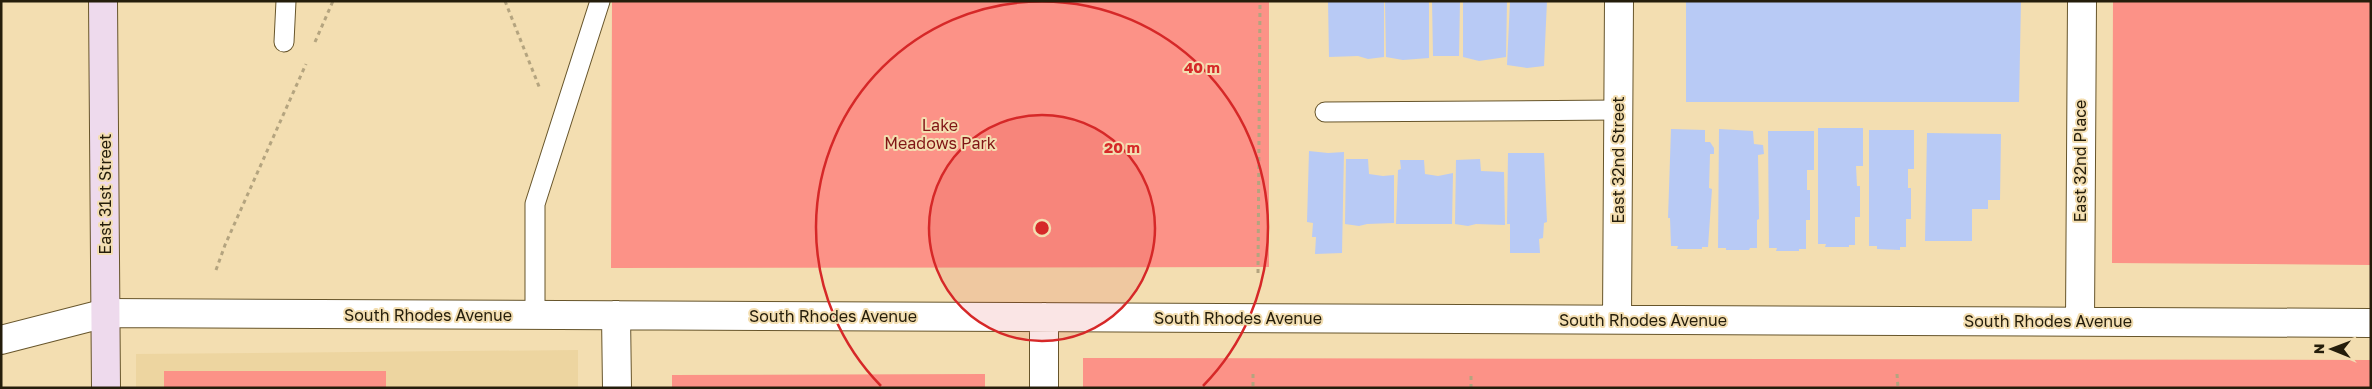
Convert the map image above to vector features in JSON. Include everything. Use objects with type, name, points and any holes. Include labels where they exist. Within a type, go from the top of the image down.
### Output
[{"type":"main road","name":"East 31st Street","points":[[102,1],[106,388]]},
{"type":"street","name":"East 32nd Street","points":[[1617,319],[1619,1]]},
{"type":"street","name":"East 32nd Place","points":[[2080,321],[2082,1]]},
{"type":"street","name":"South Rhodes Avenue","points":[[1,340],[106,313],[2371,322]]},
{"type":"street","points":[[616,315],[617,388]]},
{"type":"street","points":[[1044,317],[1044,388]]},
{"type":"lane","points":[[284,42],[286,1]]},
{"type":"lane","points":[[535,315],[536,204],[600,1]]},
{"type":"lane","points":[[1325,112],[1618,110]]},
{"type":"path","points":[[314,44],[333,1]]},
{"type":"path","points":[[505,1],[541,92]]},
{"type":"path","points":[[1258,273],[1260,1]]},
{"type":"path","points":[[216,270],[225,245],[306,62]]},
{"type":"path","points":[[1253,374],[1253,388]]},
{"type":"path","points":[[1470,388],[1471,374]]},
{"type":"path","points":[[1897,374],[1898,388]]},
{"type":"shaded area","points":[[578,350],[578,388],[136,388],[136,354]]},
{"type":"green space","name":"Lake Meadows Park","points":[[612,1],[1269,1],[1269,267],[611,268]]},
{"type":"green space","points":[[2113,1],[2371,1],[2371,265],[2112,263]]},
{"type":"green space","points":[[1083,358],[2371,360],[2371,388],[1083,388]]},
{"type":"green space","points":[[164,371],[386,371],[386,388],[164,388]]},
{"type":"green space","points":[[985,374],[985,388],[672,388],[672,375]]},
{"type":"building","points":[[1328,1],[1384,1],[1384,57],[1368,59],[1358,56],[1329,57]]},
{"type":"building","points":[[1385,1],[1429,1],[1429,58],[1403,60],[1386,57]]},
{"type":"building","points":[[1432,1],[1460,1],[1459,56],[1433,56]]},
{"type":"building","points":[[1463,1],[1507,1],[1506,57],[1479,61],[1463,57]]},
{"type":"building","points":[[1510,1],[1547,1],[1544,66],[1527,68],[1507,65]]},
{"type":"building","points":[[1686,1],[2021,1],[2019,102],[1686,102]]},
{"type":"building","points":[[1818,128],[1863,128],[1863,166],[1856,166],[1857,186],[1860,186],[1860,217],[1855,217],[1855,245],[1849,245],[1849,247],[1825,247],[1826,244],[1818,244]]},
{"type":"building","points":[[1671,129],[1705,130],[1705,142],[1710,142],[1714,148],[1714,154],[1710,154],[1709,188],[1712,189],[1708,247],[1702,247],[1702,249],[1677,249],[1678,246],[1671,246],[1670,218],[1668,218]]},
{"type":"building","points":[[1719,129],[1753,131],[1754,144],[1763,145],[1764,154],[1758,155],[1759,219],[1757,220],[1757,248],[1726,250],[1726,248],[1718,248]]},
{"type":"building","points":[[1869,130],[1914,130],[1914,169],[1908,169],[1908,188],[1911,188],[1911,219],[1906,219],[1906,247],[1900,247],[1900,250],[1877,249],[1877,246],[1869,246]]},
{"type":"building","points":[[1768,131],[1814,131],[1814,170],[1807,170],[1807,190],[1810,190],[1810,220],[1806,220],[1806,249],[1799,249],[1799,251],[1776,251],[1777,248],[1769,248]]},
{"type":"building","points":[[1927,133],[2001,134],[2000,200],[1988,200],[1988,209],[1972,209],[1972,241],[1925,241]]},
{"type":"building","points":[[1309,151],[1344,152],[1342,253],[1315,254],[1316,237],[1312,237],[1313,223],[1307,222]]},
{"type":"building","points":[[1508,153],[1544,153],[1547,222],[1544,223],[1543,238],[1539,239],[1540,253],[1510,253],[1510,224],[1507,224]]},
{"type":"building","points":[[1346,159],[1368,159],[1369,174],[1394,175],[1394,223],[1359,226],[1345,224]]},
{"type":"building","points":[[1480,159],[1481,171],[1504,172],[1505,225],[1476,224],[1468,226],[1455,224],[1456,160]]},
{"type":"building","points":[[1400,160],[1424,160],[1425,174],[1438,176],[1453,173],[1452,224],[1396,224],[1398,170],[1401,169]]}]
